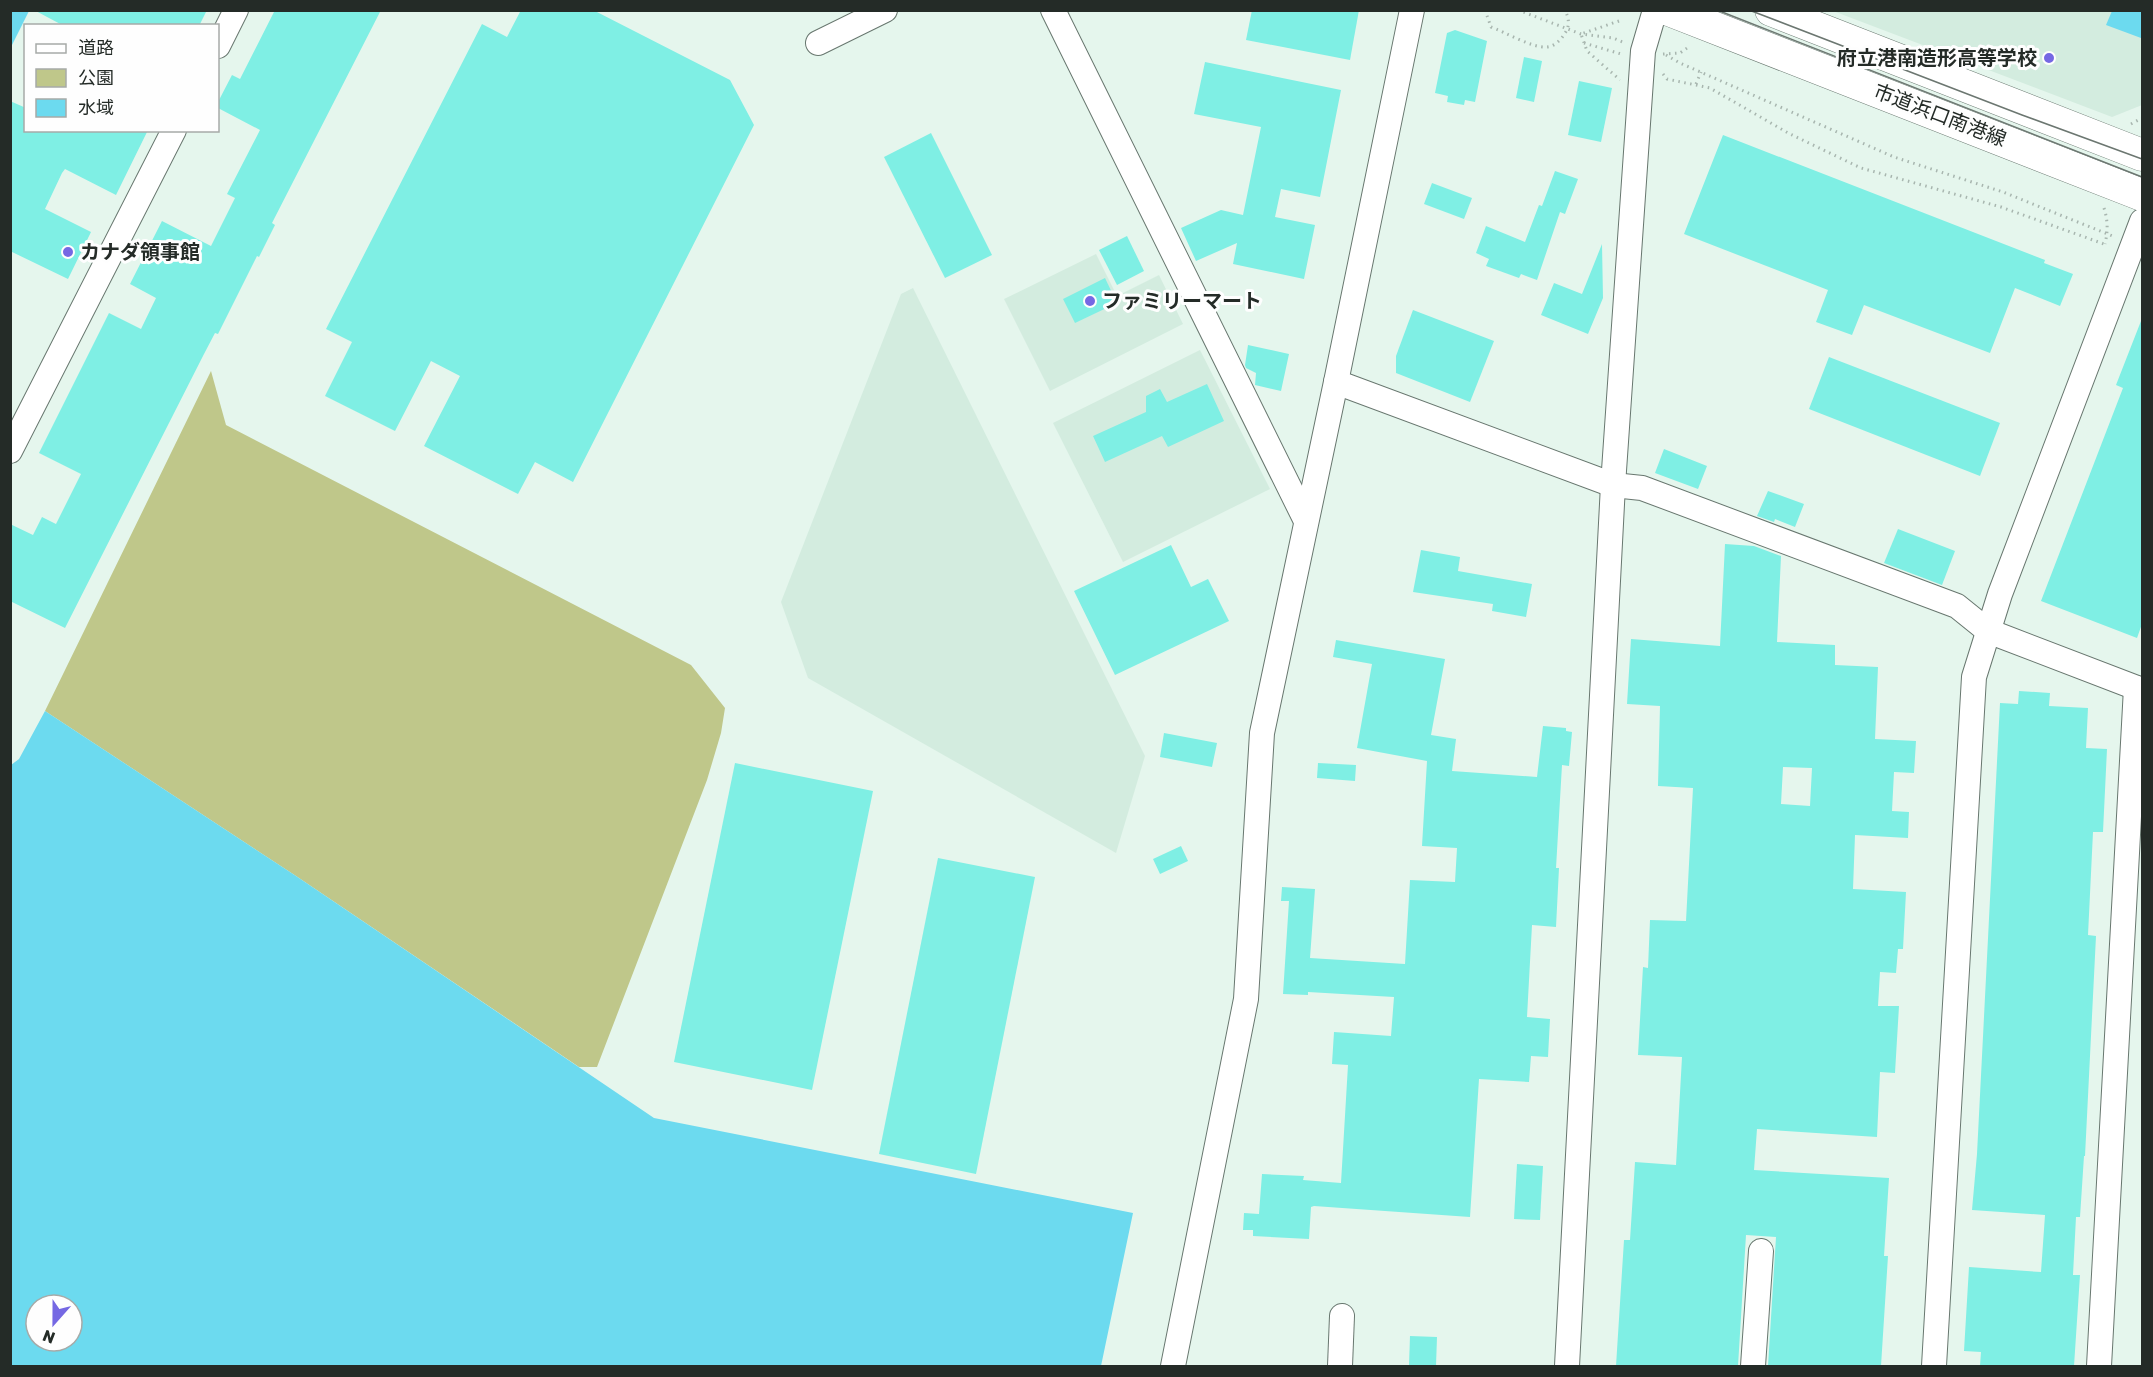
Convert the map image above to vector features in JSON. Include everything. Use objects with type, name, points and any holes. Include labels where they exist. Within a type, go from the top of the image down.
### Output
[{"type":"main road","name":"市道浜口南港線","points":[[1669,10],[2142,195]]},
{"type":"main road","name":"市道浜口南港線","points":[[1771,10],[2142,154]]},
{"type":"street","points":[[219,44],[236,10]]},
{"type":"street","points":[[818,43],[885,10]]},
{"type":"street","points":[[1053,10],[1306,520]]},
{"type":"street","points":[[1173,1366],[1246,999],[1262,733],[1412,10]]},
{"type":"street","points":[[1567,1366],[1613,485],[1649,56],[1655,10]]},
{"type":"street","points":[[10,451],[173,132]]},
{"type":"street","points":[[1934,1366],[1974,677],[2000,594],[2142,221]]},
{"type":"street","points":[[1336,382],[1613,485],[1641,488],[1957,606],[1988,631],[2139,689],[2099,1366]]},
{"type":"street","points":[[1753,1366],[1761,1251]]},
{"type":"street","points":[[1340,1366],[1342,1316]]},
{"type":"path","points":[[1485,10],[1491,27],[1535,45],[1547,47],[1559,41],[1567,31],[1569,18],[1565,10]]},
{"type":"path","points":[[1518,10],[1581,34],[1613,38],[1649,56],[1680,52]]},
{"type":"path","points":[[1581,34],[1619,21]]},
{"type":"path","points":[[1581,34],[1587,51],[1622,82]]},
{"type":"path","points":[[1584,44],[1649,56],[1701,72],[1893,157],[2002,192],[2120,239]]},
{"type":"path","points":[[1660,70],[1667,79],[1710,88],[1788,133],[1861,168],[2001,207],[2105,244],[2108,232],[2107,218],[2100,201]]},
{"type":"path","points":[[1696,85],[1701,72]]},
{"type":"shaded area","name":"府立港南造形高等学校","points":[[1833,11],[2142,11],[2142,105],[2112,117]]},
{"type":"shaded area","points":[[1096,254],[1117,296],[1159,275],[1183,324],[1050,391],[1004,299]]},
{"type":"shaded area","points":[[913,288],[1145,756],[1116,853],[808,678],[781,602],[901,294]]},
{"type":"shaded area","points":[[1200,350],[1270,489],[1123,562],[1053,423]]},
{"type":"green space","points":[[211,371],[226,425],[691,665],[725,708],[721,733],[707,780],[597,1067],[579,1067],[296,876],[45,711]]},
{"type":"water","points":[[10,11],[29,11],[11,47]]},
{"type":"water","points":[[2112,11],[2142,11],[2141,38],[2106,25]]},
{"type":"water","points":[[45,711],[296,876],[654,1118],[1133,1213],[1101,1366],[11,1366],[11,765],[19,759]]},
{"type":"building","points":[[34,10],[207,10],[200,24],[60,24]]},
{"type":"building","points":[[275,10],[381,10],[272,223],[275,225],[259,257],[257,256],[218,334],[215,333],[204,354],[65,628],[10,601],[10,524],[33,535],[42,517],[56,524],[81,474],[39,453],[109,313],[141,329],[156,298],[130,284],[162,221],[211,246],[235,198],[227,194],[260,130],[219,109],[219,100],[232,75],[240,79]]},
{"type":"building","points":[[521,10],[593,10],[730,80],[754,125],[573,482],[535,462],[518,494],[424,446],[460,376],[431,361],[395,431],[325,396],[352,342],[326,329],[482,24],[507,37]]},
{"type":"building","points":[[1252,10],[1359,10],[1350,60],[1246,40]]},
{"type":"building","points":[[1455,30],[1487,41],[1475,102],[1465,100],[1464,105],[1447,102],[1448,96],[1435,93],[1447,33]]},
{"type":"building","points":[[1524,57],[1542,61],[1534,102],[1516,98]]},
{"type":"building","points":[[1205,62],[1341,90],[1320,197],[1281,189],[1275,217],[1315,225],[1304,279],[1233,264],[1237,243],[1196,261],[1181,228],[1221,210],[1243,215],[1261,127],[1194,114]]},
{"type":"building","points":[[1579,81],[1612,88],[1601,142],[1568,135]]},
{"type":"building","points":[[10,101],[24,107],[24,132],[147,132],[116,195],[65,169],[62,173],[45,209],[91,232],[68,279],[10,251]]},
{"type":"building","points":[[931,133],[992,255],[945,278],[884,157]]},
{"type":"building","points":[[1723,135],[2045,260],[2044,263],[2073,274],[2060,306],[2015,288],[1990,353],[1864,305],[1852,335],[1816,322],[1828,290],[1684,234]]},
{"type":"building","points":[[1555,171],[1578,179],[1565,214],[1560,212],[1537,280],[1521,274],[1519,278],[1486,266],[1489,259],[1476,253],[1486,226],[1525,242]]},
{"type":"building","points":[[1432,183],[1472,198],[1464,219],[1424,204]]},
{"type":"building","points":[[1127,236],[1144,271],[1117,285],[1099,250]]},
{"type":"building","points":[[1602,244],[1603,298],[1588,334],[1541,315],[1554,283],[1582,294]]},
{"type":"building","name":"ファミリーマート","points":[[1105,278],[1117,303],[1075,323],[1063,299]]},
{"type":"building","points":[[1413,310],[1494,341],[1470,402],[1396,373],[1396,356]]},
{"type":"building","points":[[2141,321],[2142,624],[2137,638],[2041,601],[2123,388],[2116,385]]},
{"type":"building","points":[[1248,345],[1289,354],[1281,391],[1255,385],[1256,373],[1246,368],[1245,365]]},
{"type":"building","points":[[1829,357],[2000,423],[1980,476],[1809,409]]},
{"type":"building","points":[[1207,384],[1224,421],[1168,447],[1162,436],[1105,462],[1093,436],[1146,412],[1146,396],[1160,389],[1167,402]]},
{"type":"building","points":[[1664,449],[1707,466],[1698,489],[1655,473]]},
{"type":"building","points":[[1768,491],[1804,504],[1795,527],[1775,519],[1774,522],[1757,516]]},
{"type":"building","points":[[1898,529],[1955,551],[1942,585],[1884,563]]},
{"type":"building","points":[[1725,544],[1754,546],[1781,556],[1777,642],[1835,645],[1835,665],[1878,667],[1875,739],[1916,741],[1914,773],[1894,772],[1892,811],[1909,812],[1908,838],[1855,835],[1853,889],[1906,892],[1903,949],[1898,949],[1896,973],[1880,972],[1878,1006],[1899,1006],[1895,1073],[1880,1072],[1877,1137],[1757,1129],[1754,1170],[1889,1178],[1884,1256],[1888,1256],[1881,1366],[1768,1366],[1776,1237],[1746,1235],[1738,1366],[1616,1366],[1624,1240],[1630,1240],[1635,1162],[1676,1165],[1682,1057],[1638,1055],[1643,967],[1648,968],[1650,920],[1686,921],[1693,788],[1658,786],[1660,706],[1627,704],[1631,639],[1720,646]],"holes":[[[1783,767],[1812,768],[1810,806],[1781,804]]]},
{"type":"building","points":[[1171,545],[1191,587],[1208,579],[1229,621],[1115,675],[1074,591]]},
{"type":"building","points":[[1421,550],[1460,557],[1458,571],[1532,584],[1526,617],[1492,611],[1493,604],[1413,592]]},
{"type":"building","points":[[1336,640],[1445,659],[1431,735],[1456,739],[1452,771],[1537,777],[1543,726],[1566,728],[1566,731],[1572,732],[1569,766],[1562,765],[1556,868],[1559,868],[1556,927],[1532,925],[1527,1017],[1550,1019],[1548,1057],[1531,1056],[1529,1082],[1479,1079],[1470,1217],[1314,1206],[1311,1207],[1309,1239],[1253,1236],[1253,1230],[1243,1230],[1244,1213],[1259,1214],[1262,1174],[1304,1176],[1303,1180],[1341,1183],[1348,1065],[1332,1064],[1334,1032],[1391,1036],[1394,997],[1308,992],[1308,995],[1283,994],[1289,901],[1281,901],[1282,887],[1315,889],[1310,958],[1405,964],[1410,880],[1455,882],[1457,848],[1422,846],[1427,761],[1357,748],[1372,664],[1333,657]]},
{"type":"building","points":[[2019,691],[2050,693],[2049,706],[2088,708],[2086,748],[2107,749],[2103,832],[2093,832],[2088,935],[2096,936],[2085,1156],[2080,1217],[2076,1217],[2073,1275],[2080,1275],[2074,1366],[1980,1366],[1981,1352],[1964,1351],[1969,1267],[2041,1272],[2045,1215],[1972,1210],[1977,1154],[2000,703],[2018,704]]},
{"type":"building","points":[[1164,733],[1217,743],[1212,767],[1160,757]]},
{"type":"building","points":[[735,763],[873,791],[812,1090],[674,1062]]},
{"type":"building","points":[[1318,763],[1356,765],[1355,781],[1317,778]]},
{"type":"building","points":[[1181,846],[1188,861],[1160,874],[1153,859]]},
{"type":"building","points":[[938,858],[1035,877],[976,1174],[879,1154]]},
{"type":"building","points":[[1517,1164],[1543,1166],[1540,1220],[1514,1219]]},
{"type":"building","points":[[1410,1336],[1437,1337],[1436,1366],[1409,1366]]},
{"type":"tram line","points":[[1717,10],[2142,177]]},
{"type":"tram line","points":[[1749,10],[2142,159]]},
{"type":"place","name":"府立港南造形高等学校","points":[[2049,58]]},
{"type":"place","name":"カナダ領事館","points":[[68,252]]},
{"type":"place","name":"ファミリーマート","points":[[1090,301]]}]
